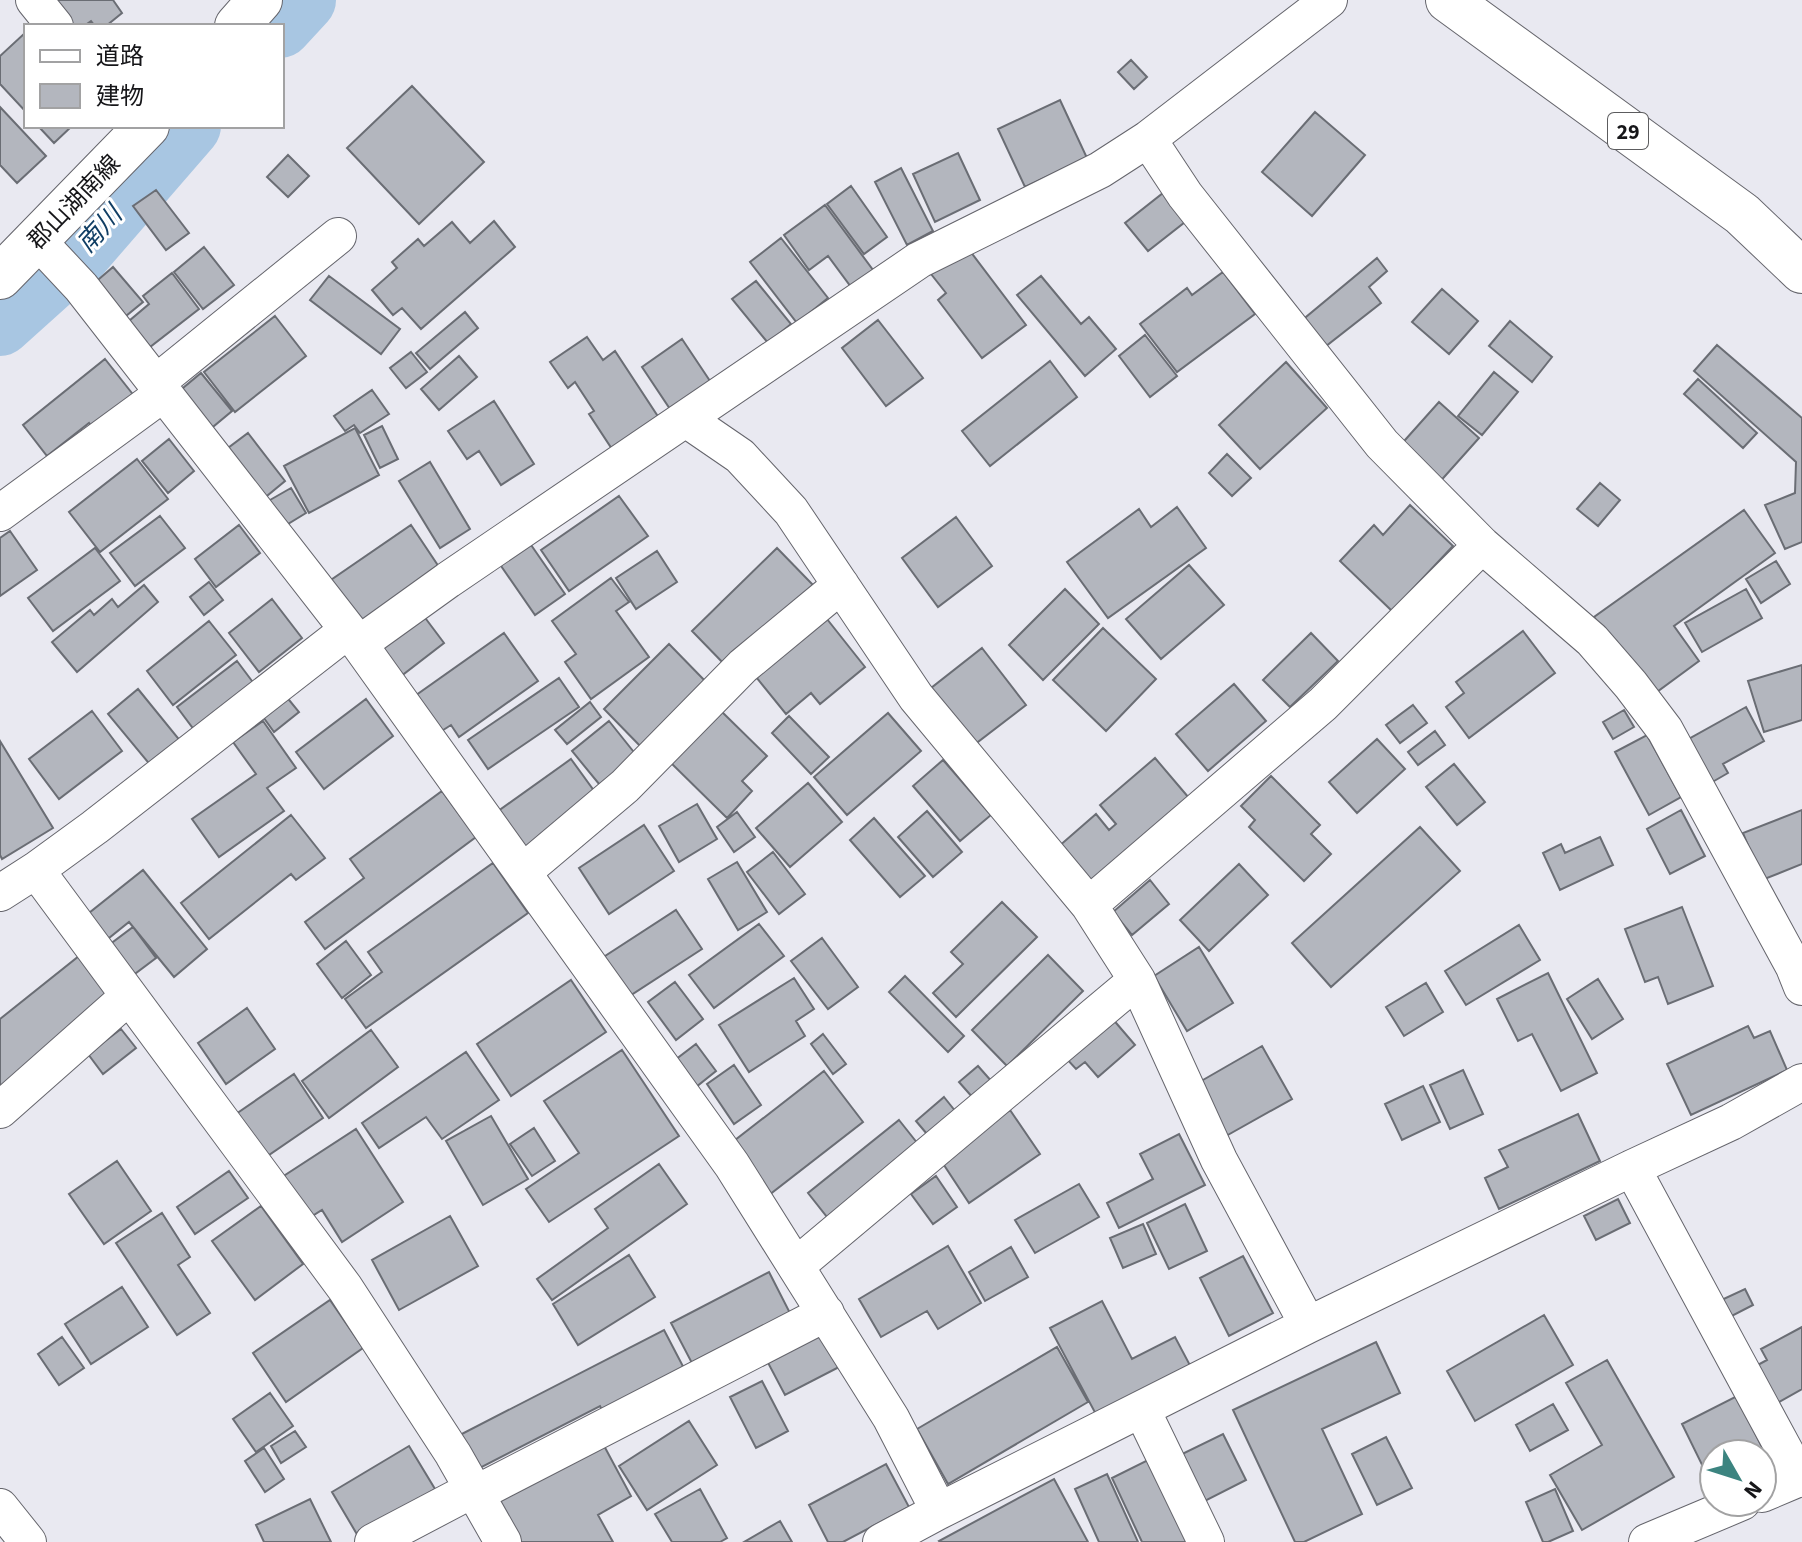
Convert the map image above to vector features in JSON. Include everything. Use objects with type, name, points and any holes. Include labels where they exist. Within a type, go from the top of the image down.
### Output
[{"type":"main road","points":[[239,24],[260,0]]},
{"type":"main road","name":"29","points":[[1448,0],[1742,214],[1802,271]]},
{"type":"main road","name":"郡山湖南線","points":[[0,277],[141,128]]},
{"type":"street","points":[[34,0],[53,24]]},
{"type":"street","points":[[0,893],[36,870],[354,637],[448,580],[919,260],[1100,170],[1148,139],[1329,0]]},
{"type":"street","points":[[1148,139],[1185,195],[1382,444],[1482,545],[1592,640],[1631,685],[1665,730],[1802,987]]},
{"type":"street","points":[[0,513],[160,388],[338,236]]},
{"type":"street","points":[[37,240],[81,287],[354,637],[732,1165],[891,1418],[939,1511]]},
{"type":"street","points":[[686,419],[740,456],[791,511],[916,697],[1089,905],[1137,980],[1219,1160],[1308,1325]]},
{"type":"street","points":[[1089,905],[1323,704],[1482,545]]},
{"type":"street","points":[[523,872],[625,786],[743,666],[841,585]]},
{"type":"street","points":[[36,870],[345,1288],[453,1454],[503,1542]]},
{"type":"street","points":[[797,1265],[1137,980]]},
{"type":"street","points":[[0,1110],[129,996]]},
{"type":"street","points":[[881,1542],[1308,1325],[1731,1122],[1802,1082]]},
{"type":"street","points":[[1632,1168],[1801,1478],[1778,1487]]},
{"type":"street","points":[[373,1542],[468,1492],[481,1491],[495,1484],[826,1313]]},
{"type":"street","points":[[1142,1410],[1206,1542]]},
{"type":"street","points":[[0,1507],[28,1542]]},
{"type":"street","points":[[1647,1542],[1704,1518]]},
{"type":"building","points":[[50,0],[113,0],[122,13],[108,24],[93,24],[91,21],[69,24]]},
{"type":"building","points":[[24,34],[24,110],[0,84],[0,56]]},
{"type":"building","points":[[1131,60],[1147,77],[1134,89],[1118,72]]},
{"type":"building","points":[[412,86],[484,162],[419,224],[347,148]]},
{"type":"building","points":[[1060,100],[1087,158],[1025,187],[998,129]]},
{"type":"building","points":[[0,107],[46,156],[17,183],[0,165]]},
{"type":"building","points":[[1315,112],[1365,155],[1312,216],[1262,172]]},
{"type":"building","points":[[40,128],[70,128],[54,143]]},
{"type":"building","points":[[958,153],[980,200],[935,222],[913,174]]},
{"type":"building","points":[[288,155],[309,176],[288,197],[267,177]]},
{"type":"building","points":[[901,168],[933,231],[907,245],[875,182]]},
{"type":"building","points":[[851,186],[887,237],[864,254],[827,204]]},
{"type":"building","points":[[156,190],[189,233],[166,250],[133,206]]},
{"type":"building","points":[[1163,193],[1185,222],[1148,251],[1125,223]]},
{"type":"building","points":[[825,205],[876,274],[854,291],[828,256],[809,270],[784,235]]},
{"type":"building","points":[[494,221],[515,247],[421,329],[402,308],[393,315],[372,290],[397,268],[392,262],[418,239],[424,246],[452,222],[470,243]]},
{"type":"building","points":[[781,238],[828,298],[797,323],[750,262]]},
{"type":"building","points":[[204,247],[234,285],[203,309],[174,272]]},
{"type":"building","points":[[967,247],[1026,325],[982,358],[938,300],[946,293],[931,274]]},
{"type":"building","points":[[1377,258],[1387,271],[1369,287],[1381,303],[1321,350],[1300,322]]},
{"type":"building","points":[[113,267],[143,302],[121,320],[92,285]]},
{"type":"building","points":[[1223,272],[1255,314],[1177,372],[1140,324],[1187,288],[1192,295]]},
{"type":"building","points":[[172,273],[199,309],[150,347],[129,321],[149,304],[143,296]]},
{"type":"building","points":[[329,276],[400,329],[381,354],[310,300]]},
{"type":"building","points":[[1041,276],[1081,324],[1089,317],[1116,349],[1085,376],[1017,295]]},
{"type":"building","points":[[756,281],[791,324],[768,343],[732,299]]},
{"type":"building","points":[[1442,289],[1478,321],[1449,354],[1412,322]]},
{"type":"building","points":[[465,312],[478,328],[430,369],[416,353]]},
{"type":"building","points":[[275,316],[306,356],[235,412],[204,372]]},
{"type":"building","points":[[878,320],[923,378],[886,406],[842,348]]},
{"type":"building","points":[[1510,321],[1552,357],[1532,382],[1489,346]]},
{"type":"building","points":[[1145,335],[1177,376],[1150,397],[1119,356]]},
{"type":"building","points":[[587,337],[603,360],[615,351],[659,418],[612,449],[589,414],[594,411],[575,382],[568,388],[550,362]]},
{"type":"building","points":[[682,339],[712,384],[672,412],[642,367]]},
{"type":"building","points":[[1717,345],[1802,418],[1802,542],[1785,549],[1765,505],[1795,493],[1796,462],[1694,371]]},
{"type":"building","points":[[411,352],[427,372],[406,388],[390,368]]},
{"type":"building","points":[[459,356],[477,377],[439,410],[421,389]]},
{"type":"building","points":[[105,359],[135,397],[94,430],[89,423],[47,456],[23,425]]},
{"type":"building","points":[[1050,361],[1077,397],[990,466],[962,431]]},
{"type":"building","points":[[1286,362],[1327,408],[1260,469],[1219,425]]},
{"type":"building","points":[[1494,372],[1518,392],[1482,435],[1458,416]]},
{"type":"building","points":[[201,373],[232,411],[208,431],[177,393]]},
{"type":"building","points":[[1698,379],[1757,433],[1743,448],[1684,394]]},
{"type":"building","points":[[372,390],[389,414],[360,433],[354,425],[345,431],[334,416]]},
{"type":"building","points":[[494,401],[534,464],[501,485],[479,451],[467,459],[448,431]]},
{"type":"building","points":[[1439,402],[1479,438],[1437,485],[1397,449]]},
{"type":"building","points":[[382,426],[398,459],[380,468],[364,435]]},
{"type":"building","points":[[355,428],[379,475],[309,513],[284,466]]},
{"type":"building","points":[[248,433],[285,481],[262,500],[224,451]]},
{"type":"building","points":[[169,439],[194,471],[168,493],[142,461]]},
{"type":"building","points":[[1227,454],[1251,478],[1232,496],[1209,473]]},
{"type":"building","points":[[137,459],[168,499],[100,552],[69,512]]},
{"type":"building","points":[[430,462],[470,529],[440,548],[399,481]]},
{"type":"building","points":[[1600,483],[1620,500],[1598,526],[1577,509]]},
{"type":"building","points":[[291,488],[306,513],[278,530],[263,504]]},
{"type":"building","points":[[619,496],[648,536],[569,591],[541,550]]},
{"type":"building","points":[[1410,505],[1453,546],[1392,611],[1340,561],[1374,525],[1383,535]]},
{"type":"building","points":[[1177,507],[1206,548],[1108,618],[1067,562],[1139,509],[1151,527]]},
{"type":"building","points":[[1744,510],[1775,553],[1674,626],[1699,661],[1650,697],[1594,617]]},
{"type":"building","points":[[160,516],[185,548],[135,586],[110,553]]},
{"type":"building","points":[[956,517],[992,566],[938,607],[902,558]]},
{"type":"building","points":[[239,525],[260,553],[216,587],[195,559]]},
{"type":"building","points":[[411,525],[441,570],[355,629],[325,584]]},
{"type":"building","points":[[10,531],[37,570],[0,596],[0,538]]},
{"type":"building","points":[[529,542],[565,594],[535,615],[499,563]]},
{"type":"building","points":[[95,548],[120,581],[53,631],[28,598]]},
{"type":"building","points":[[777,548],[813,585],[728,668],[692,631]]},
{"type":"building","points":[[657,551],[677,582],[636,609],[616,578]]},
{"type":"building","points":[[1776,561],[1790,584],[1761,603],[1746,579]]},
{"type":"building","points":[[1189,565],[1224,605],[1161,659],[1126,619]]},
{"type":"building","points":[[611,578],[629,602],[616,611],[649,657],[591,699],[565,662],[576,654],[552,621]]},
{"type":"building","points":[[209,582],[223,600],[204,615],[190,597]]},
{"type":"building","points":[[144,585],[158,602],[77,672],[52,642],[90,610],[94,615],[112,599],[118,607]]},
{"type":"building","points":[[1065,589],[1099,624],[1043,680],[1009,645]]},
{"type":"building","points":[[1746,589],[1762,618],[1702,652],[1685,623]]},
{"type":"building","points":[[272,599],[302,638],[259,672],[229,633]]},
{"type":"building","points":[[823,614],[865,667],[820,704],[811,693],[786,714],[752,672]]},
{"type":"building","points":[[423,615],[444,643],[396,680],[375,652]]},
{"type":"building","points":[[209,621],[236,655],[173,705],[147,671]]},
{"type":"building","points":[[1103,628],[1156,679],[1106,731],[1053,680]]},
{"type":"building","points":[[1523,631],[1555,673],[1469,738],[1446,707],[1464,693],[1456,682]]},
{"type":"building","points":[[504,633],[538,681],[459,737],[451,725],[437,734],[412,698]]},
{"type":"building","points":[[1311,633],[1338,661],[1290,707],[1263,680]]},
{"type":"building","points":[[669,644],[710,686],[645,751],[604,709]]},
{"type":"building","points":[[982,648],[1026,705],[970,748],[926,692]]},
{"type":"building","points":[[237,661],[255,685],[195,731],[177,707]]},
{"type":"building","points":[[1802,665],[1802,720],[1764,732],[1748,681]]},
{"type":"building","points":[[559,678],[579,707],[488,769],[468,740]]},
{"type":"building","points":[[1234,684],[1266,721],[1208,771],[1176,734]]},
{"type":"building","points":[[138,689],[182,743],[152,767],[108,714]]},
{"type":"building","points":[[285,695],[299,712],[274,732],[261,714]]},
{"type":"building","points":[[366,699],[393,736],[324,789],[296,752]]},
{"type":"building","points":[[590,702],[601,717],[567,744],[555,730]]},
{"type":"building","points":[[1413,705],[1427,723],[1400,743],[1386,725]]},
{"type":"building","points":[[1746,707],[1764,741],[1723,764],[1728,773],[1702,788],[1678,745]]},
{"type":"building","points":[[718,708],[767,756],[742,781],[752,791],[727,818],[667,759]]},
{"type":"building","points":[[1624,710],[1634,727],[1613,739],[1603,722]]},
{"type":"building","points":[[92,711],[122,751],[59,799],[29,759]]},
{"type":"building","points":[[888,713],[921,751],[847,815],[814,777]]},
{"type":"building","points":[[789,716],[829,757],[811,774],[772,733]]},
{"type":"building","points":[[263,721],[296,768],[267,788],[284,811],[219,857],[192,819],[256,774],[233,742]]},
{"type":"building","points":[[609,721],[641,761],[604,790],[572,751]]},
{"type":"building","points":[[1435,731],[1445,745],[1418,765],[1408,752]]},
{"type":"building","points":[[1647,735],[1681,797],[1649,815],[1615,752]]},
{"type":"building","points":[[1377,739],[1405,769],[1357,813],[1329,782]]},
{"type":"building","points":[[0,741],[53,828],[2,859],[0,855]]},
{"type":"building","points":[[1155,758],[1189,798],[1089,884],[1058,847],[1096,814],[1109,830],[1116,824],[1100,805]]},
{"type":"building","points":[[571,759],[600,799],[524,855],[494,814]]},
{"type":"building","points":[[943,760],[991,815],[960,841],[913,786]]},
{"type":"building","points":[[1454,764],[1485,802],[1457,825],[1426,787]]},
{"type":"building","points":[[1271,776],[1320,825],[1311,834],[1331,854],[1304,881],[1249,827],[1255,820],[1241,806]]},
{"type":"building","points":[[808,783],[842,822],[790,867],[756,828]]},
{"type":"building","points":[[442,791],[476,837],[325,949],[305,922],[364,878],[350,859]]},
{"type":"building","points":[[697,804],[717,839],[679,862],[659,826]]},
{"type":"building","points":[[1681,810],[1705,856],[1670,874],[1647,829]]},
{"type":"building","points":[[1802,810],[1802,864],[1762,880],[1743,833]]},
{"type":"building","points":[[927,811],[962,852],[933,877],[898,837]]},
{"type":"building","points":[[737,812],[755,837],[734,852],[717,827]]},
{"type":"building","points":[[291,815],[325,858],[296,880],[291,874],[209,939],[181,903]]},
{"type":"building","points":[[874,818],[925,876],[900,897],[850,840]]},
{"type":"building","points":[[644,825],[674,871],[609,914],[579,868]]},
{"type":"building","points":[[1420,827],[1460,871],[1331,987],[1292,943]]},
{"type":"building","points":[[1600,837],[1613,865],[1560,890],[1543,853],[1561,844],[1565,853]]},
{"type":"building","points":[[773,852],[805,894],[779,914],[747,872]]},
{"type":"building","points":[[737,862],[767,912],[738,930],[708,879]]},
{"type":"building","points":[[493,863],[528,913],[366,1028],[345,999],[382,972],[368,952]]},
{"type":"building","points":[[1239,864],[1268,895],[1209,951],[1180,920]]},
{"type":"building","points":[[143,870],[207,949],[174,977],[129,922],[104,942],[84,917]]},
{"type":"building","points":[[1150,880],[1169,904],[1132,935],[1113,912]]},
{"type":"building","points":[[1002,902],[1037,937],[956,1017],[933,993],[963,964],[951,952]]},
{"type":"building","points":[[1682,907],[1713,986],[1668,1004],[1658,977],[1645,982],[1625,929]]},
{"type":"building","points":[[676,910],[702,949],[628,997],[602,958]]},
{"type":"building","points":[[759,924],[784,956],[714,1008],[689,975]]},
{"type":"building","points":[[1519,925],[1540,960],[1466,1005],[1445,971]]},
{"type":"building","points":[[133,927],[156,958],[128,979],[105,948]]},
{"type":"building","points":[[822,938],[858,987],[828,1009],[791,961]]},
{"type":"building","points":[[346,941],[371,975],[342,998],[317,964]]},
{"type":"building","points":[[1199,947],[1233,1003],[1187,1031],[1154,976]]},
{"type":"building","points":[[1048,955],[1083,991],[1007,1066],[972,1030]]},
{"type":"building","points":[[79,956],[113,998],[0,1088],[0,1019]]},
{"type":"building","points":[[1548,973],[1597,1073],[1561,1091],[1532,1034],[1518,1041],[1497,999]]},
{"type":"building","points":[[905,976],[964,1036],[948,1052],[889,992]]},
{"type":"building","points":[[794,978],[814,1009],[796,1021],[805,1036],[749,1072],[719,1025]]},
{"type":"building","points":[[1598,979],[1623,1019],[1592,1039],[1567,999]]},
{"type":"building","points":[[571,980],[606,1032],[511,1096],[477,1044]]},
{"type":"building","points":[[675,982],[703,1019],[676,1040],[648,1002]]},
{"type":"building","points":[[1426,983],[1443,1012],[1404,1036],[1386,1007]]},
{"type":"building","points":[[247,1008],[275,1049],[226,1084],[198,1043]]},
{"type":"building","points":[[1111,1017],[1135,1045],[1098,1077],[1085,1062],[1076,1069],[1065,1057]]},
{"type":"building","points":[[1748,1026],[1754,1038],[1770,1031],[1787,1070],[1691,1115],[1667,1064]]},
{"type":"building","points":[[121,1029],[136,1048],[103,1074],[88,1054]]},
{"type":"building","points":[[371,1030],[398,1067],[329,1118],[302,1081]]},
{"type":"building","points":[[823,1034],[846,1064],[833,1074],[811,1044]]},
{"type":"building","points":[[696,1044],[716,1071],[696,1087],[675,1060]]},
{"type":"building","points":[[1262,1046],[1292,1099],[1226,1136],[1196,1084]]},
{"type":"building","points":[[622,1050],[679,1136],[549,1222],[526,1189],[579,1153],[544,1101]]},
{"type":"building","points":[[466,1052],[499,1100],[442,1139],[426,1117],[379,1148],[362,1123]]},
{"type":"building","points":[[734,1065],[761,1105],[734,1124],[707,1084]]},
{"type":"building","points":[[978,1066],[993,1083],[974,1099],[959,1082]]},
{"type":"building","points":[[1463,1070],[1483,1114],[1450,1129],[1430,1085]]},
{"type":"building","points":[[824,1071],[863,1122],[769,1195],[730,1144]]},
{"type":"building","points":[[294,1074],[323,1118],[266,1157],[236,1114]]},
{"type":"building","points":[[1423,1086],[1440,1122],[1402,1140],[1385,1104]]},
{"type":"building","points":[[944,1097],[960,1117],[932,1140],[916,1121]]},
{"type":"building","points":[[1010,1110],[1040,1154],[969,1203],[940,1159]]},
{"type":"building","points":[[1578,1114],[1600,1161],[1499,1209],[1485,1178],[1508,1167],[1499,1150]]},
{"type":"building","points":[[491,1116],[528,1179],[483,1205],[446,1141]]},
{"type":"building","points":[[899,1120],[922,1149],[831,1222],[808,1193]]},
{"type":"building","points":[[534,1128],[555,1161],[532,1176],[510,1144]]},
{"type":"building","points":[[356,1129],[403,1202],[342,1242],[322,1210],[306,1220],[279,1179]]},
{"type":"building","points":[[1179,1134],[1205,1185],[1119,1228],[1107,1203],[1153,1179],[1140,1154]]},
{"type":"building","points":[[117,1161],[151,1211],[104,1244],[69,1194]]},
{"type":"building","points":[[659,1164],[687,1204],[552,1300],[537,1279],[608,1228],[595,1209]]},
{"type":"building","points":[[229,1171],[248,1198],[195,1234],[177,1207]]},
{"type":"building","points":[[936,1176],[957,1207],[933,1224],[911,1194]]},
{"type":"building","points":[[1079,1184],[1099,1217],[1035,1253],[1015,1220]]},
{"type":"building","points":[[1618,1199],[1630,1223],[1596,1240],[1584,1216]]},
{"type":"building","points":[[1185,1204],[1207,1251],[1169,1269],[1147,1223]]},
{"type":"building","points":[[261,1206],[303,1264],[255,1300],[212,1241]]},
{"type":"building","points":[[162,1213],[190,1257],[178,1265],[210,1313],[177,1335],[116,1243]]},
{"type":"building","points":[[450,1216],[478,1266],[399,1310],[372,1260]]},
{"type":"building","points":[[1143,1224],[1156,1254],[1123,1268],[1110,1238]]},
{"type":"building","points":[[948,1246],[981,1303],[938,1329],[927,1311],[881,1337],[859,1299]]},
{"type":"building","points":[[1011,1247],[1028,1277],[985,1301],[969,1272]]},
{"type":"building","points":[[629,1255],[655,1297],[578,1345],[553,1304]]},
{"type":"building","points":[[1243,1256],[1273,1313],[1229,1336],[1200,1278]]},
{"type":"building","points":[[769,1272],[792,1317],[694,1367],[671,1323]]},
{"type":"building","points":[[122,1287],[148,1327],[91,1364],[65,1324]]},
{"type":"building","points":[[1745,1289],[1753,1305],[1724,1320],[1715,1303]]},
{"type":"building","points":[[330,1300],[363,1348],[286,1402],[253,1353]]},
{"type":"building","points":[[1102,1301],[1132,1359],[1175,1337],[1193,1371],[1099,1420],[1050,1328]]},
{"type":"building","points":[[1544,1315],[1573,1365],[1475,1421],[1447,1371]]},
{"type":"building","points":[[1802,1327],[1802,1389],[1774,1405],[1754,1367],[1767,1360],[1761,1349]]},
{"type":"building","points":[[664,1330],[687,1374],[605,1416],[600,1406],[474,1471],[456,1437]]},
{"type":"building","points":[[822,1330],[841,1366],[785,1395],[766,1359]]},
{"type":"building","points":[[62,1337],[84,1368],[59,1385],[38,1354]]},
{"type":"building","points":[[1376,1342],[1400,1393],[1322,1429],[1362,1514],[1304,1542],[1295,1542],[1233,1410]]},
{"type":"building","points":[[1057,1347],[1088,1402],[948,1484],[917,1429]]},
{"type":"building","points":[[1607,1360],[1674,1477],[1582,1530],[1550,1475],[1602,1445],[1566,1383]]},
{"type":"building","points":[[762,1381],[788,1431],[756,1448],[730,1397]]},
{"type":"building","points":[[270,1393],[293,1426],[256,1452],[233,1419]]},
{"type":"building","points":[[1737,1396],[1758,1438],[1698,1438],[1698,1457],[1682,1424]]},
{"type":"building","points":[[1553,1404],[1568,1430],[1530,1451],[1516,1425]]},
{"type":"building","points":[[689,1421],[717,1465],[647,1510],[619,1466]]},
{"type":"building","points":[[295,1431],[306,1447],[281,1463],[271,1446]]},
{"type":"building","points":[[1223,1434],[1246,1480],[1197,1505],[1174,1458]]},
{"type":"building","points":[[1386,1437],[1412,1488],[1377,1505],[1352,1454]]},
{"type":"building","points":[[602,1442],[631,1496],[598,1515],[613,1542],[519,1542],[496,1500]]},
{"type":"building","points":[[409,1446],[435,1489],[358,1536],[332,1492]]},
{"type":"building","points":[[264,1448],[284,1479],[265,1492],[245,1461]]},
{"type":"building","points":[[1150,1459],[1190,1542],[1142,1542],[1112,1478]]},
{"type":"building","points":[[886,1464],[909,1507],[843,1542],[828,1542],[809,1505]]},
{"type":"building","points":[[1107,1474],[1138,1542],[1099,1542],[1075,1489]]},
{"type":"building","points":[[1054,1479],[1088,1542],[939,1541]]},
{"type":"building","points":[[700,1489],[727,1538],[720,1542],[672,1542],[655,1514]]},
{"type":"building","points":[[1555,1489],[1573,1531],[1543,1542],[1526,1502]]},
{"type":"building","points":[[310,1499],[331,1542],[264,1542],[256,1525]]},
{"type":"building","points":[[780,1521],[792,1542],[744,1542]]},
{"type":"waterway","name":"南川","points":[[282,24],[304,0]]},
{"type":"waterway","name":"南川","points":[[0,324],[79,253],[187,128]]}]
